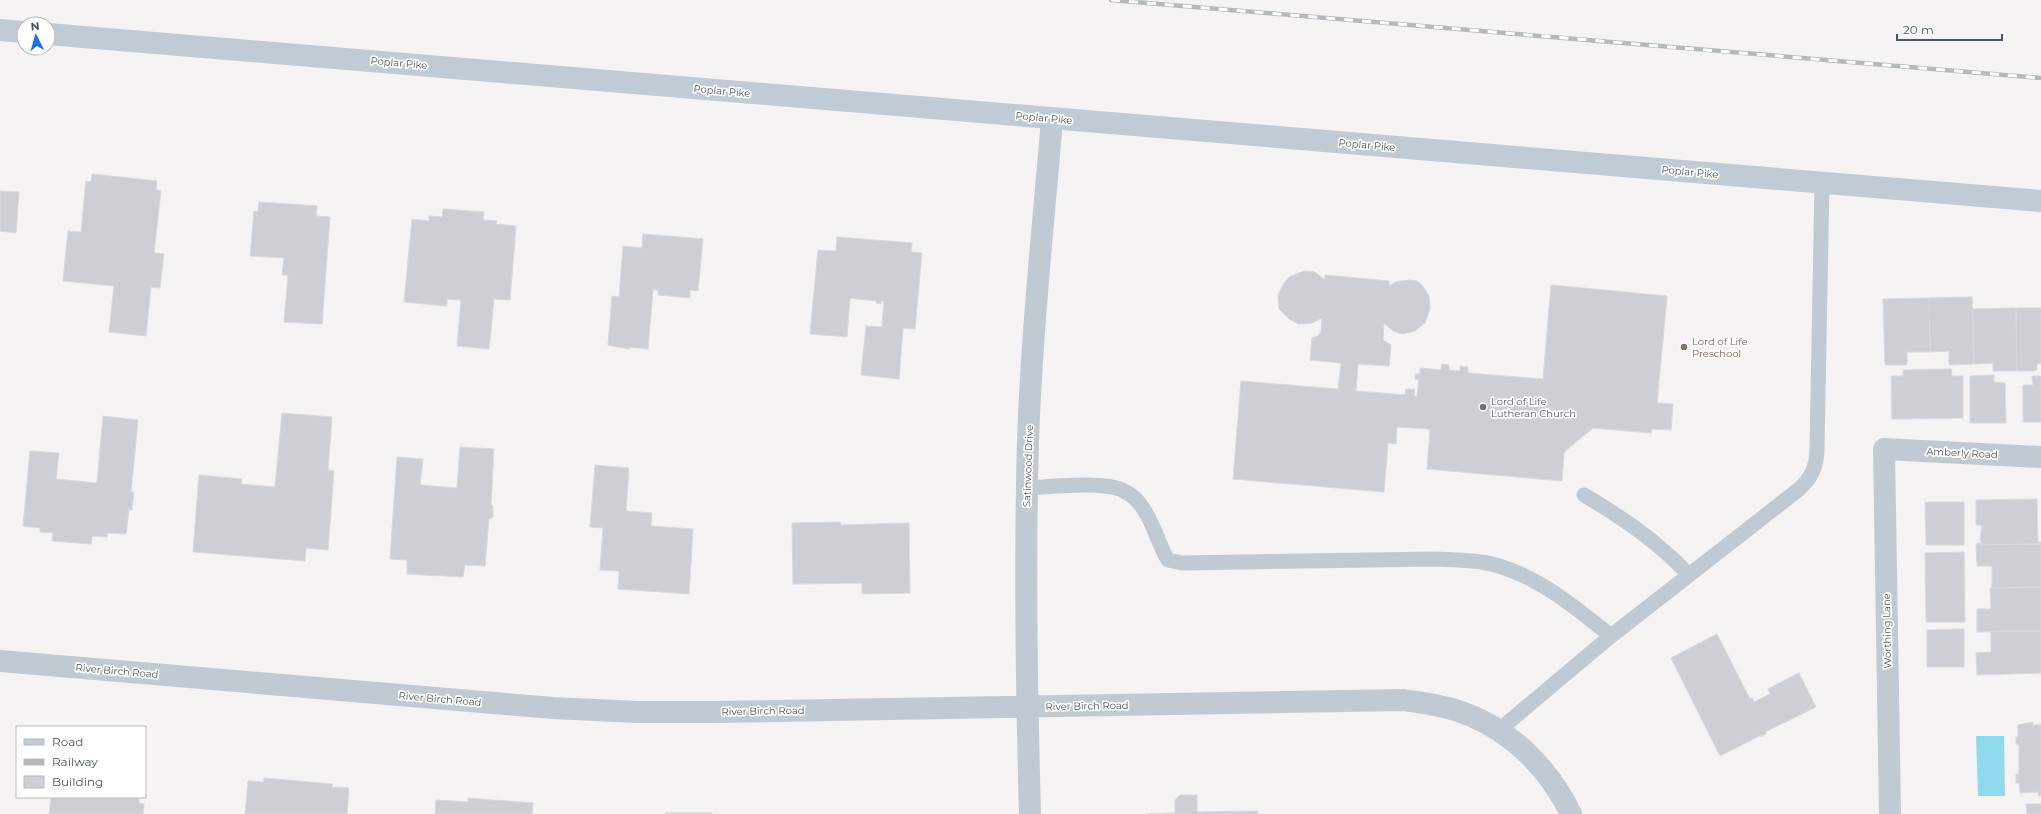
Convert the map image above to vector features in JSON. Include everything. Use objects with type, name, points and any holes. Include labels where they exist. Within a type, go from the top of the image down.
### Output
[{"type":"main road","points":[[0,30],[16,31]]},
{"type":"main road","name":"Poplar Pike","points":[[56,35],[2041,201]]},
{"type":"street","name":"Satinwood Drive","points":[[1030,814],[1027,708],[1026,488],[1033,351],[1052,119]]},
{"type":"street","name":"Amberly Road","points":[[1884,449],[2041,457]]},
{"type":"street","name":"Worthing Lane","points":[[1884,449],[1890,814]]},
{"type":"street","name":"River Birch Road","points":[[0,661],[576,709],[637,712],[1027,708],[1404,700],[1460,711],[1499,730],[1518,744],[1536,762],[1552,781],[1571,814]]},
{"type":"lane","points":[[1499,730],[1611,636],[1798,490],[1807,482],[1814,472],[1817,460],[1822,182]]},
{"type":"lane","points":[[1026,488],[1102,486],[1121,489],[1134,497],[1143,508],[1156,531],[1168,560],[1182,563],[1437,559],[1477,562],[1497,566],[1526,576],[1545,586],[1611,636]]},
{"type":"lane","points":[[1584,495],[1613,512],[1645,534],[1659,545],[1689,575]]},
{"type":"water","points":[[1976,736],[2004,736],[2005,796],[1978,796]]},
{"type":"building","points":[[92,174],[157,181],[156,190],[161,190],[154,253],[164,254],[160,288],[151,287],[146,336],[109,332],[114,286],[63,281],[68,231],[81,232],[86,181],[91,182]]},
{"type":"building","points":[[0,191],[19,192],[16,233],[0,231]]},
{"type":"building","points":[[259,202],[317,206],[316,216],[330,217],[322,324],[284,322],[288,275],[282,275],[284,258],[250,256],[254,211],[258,212]]},
{"type":"building","points":[[443,209],[484,212],[483,220],[497,221],[496,224],[516,226],[510,300],[494,299],[489,349],[457,346],[461,300],[447,299],[447,306],[404,302],[412,219],[429,221],[429,216],[442,217]]},
{"type":"building","points":[[643,234],[703,239],[698,291],[690,290],[690,298],[658,295],[658,290],[653,290],[648,349],[630,347],[629,349],[608,345],[612,296],[619,297],[623,246],[642,248]]},
{"type":"building","points":[[837,237],[912,243],[911,252],[922,253],[915,329],[903,328],[899,379],[861,375],[866,326],[882,327],[884,301],[881,301],[881,304],[876,303],[876,301],[850,298],[847,337],[810,334],[818,250],[836,251]]},
{"type":"building","points":[[1304,271],[1315,272],[1325,280],[1325,275],[1389,281],[1389,286],[1395,282],[1410,280],[1417,281],[1423,286],[1429,296],[1430,309],[1425,323],[1415,331],[1402,334],[1393,331],[1384,323],[1383,340],[1391,345],[1389,366],[1358,364],[1356,391],[1405,395],[1406,389],[1415,389],[1414,396],[1417,396],[1419,380],[1415,379],[1415,374],[1420,374],[1420,368],[1441,370],[1442,364],[1449,365],[1449,370],[1460,371],[1460,366],[1468,367],[1468,373],[1543,379],[1551,285],[1667,296],[1657,403],[1673,404],[1671,430],[1652,429],[1651,433],[1593,428],[1564,452],[1562,481],[1427,469],[1430,429],[1397,427],[1396,444],[1388,443],[1384,492],[1233,479],[1241,381],[1338,389],[1341,363],[1310,360],[1312,338],[1316,337],[1321,332],[1322,318],[1312,323],[1299,324],[1289,319],[1279,309],[1278,295],[1283,285],[1289,277]]},
{"type":"building","points":[[1972,297],[1974,364],[1949,365],[1949,351],[1930,352],[1929,298]]},
{"type":"building","points":[[1929,298],[1930,352],[1907,352],[1907,365],[1885,365],[1883,299]]},
{"type":"building","points":[[2016,308],[2041,308],[2041,363],[2037,364],[2037,370],[2017,371]]},
{"type":"building","points":[[2016,308],[2017,371],[1993,371],[1993,363],[1974,364],[1972,309]]},
{"type":"building","points":[[1951,369],[1952,376],[1963,376],[1963,418],[1892,419],[1891,376],[1903,376],[1903,370]]},
{"type":"building","points":[[1994,375],[1994,382],[2005,383],[2006,423],[1970,423],[1970,376]]},
{"type":"building","points":[[2032,376],[2041,376],[2041,422],[2023,422],[2023,385],[2033,385]]},
{"type":"building","points":[[282,413],[332,417],[328,470],[334,471],[328,550],[306,548],[305,561],[193,552],[199,475],[242,479],[241,484],[275,487]]},
{"type":"building","points":[[103,416],[138,420],[131,492],[134,492],[132,510],[129,509],[126,534],[107,533],[107,537],[92,536],[91,544],[52,541],[53,533],[40,532],[40,528],[23,526],[30,451],[59,453],[56,479],[97,483]]},
{"type":"building","points":[[460,447],[494,449],[491,504],[493,507],[493,517],[489,519],[485,566],[465,565],[463,577],[407,574],[407,560],[390,559],[397,457],[423,459],[420,485],[457,488]]},
{"type":"building","points":[[595,465],[629,468],[626,511],[652,513],[651,526],[693,529],[689,594],[618,589],[619,571],[600,570],[603,528],[590,527]]},
{"type":"building","points":[[2037,499],[2038,542],[2041,542],[2041,544],[1976,545],[1977,543],[1982,543],[1980,540],[1982,525],[1976,525],[1976,500]]},
{"type":"building","points":[[1925,502],[1964,502],[1964,545],[1926,545]]},
{"type":"building","points":[[840,522],[841,525],[909,523],[910,593],[862,594],[862,583],[793,584],[792,523]]},
{"type":"building","points":[[2041,544],[2041,587],[1992,588],[1992,566],[1977,566],[1976,545]]},
{"type":"building","points":[[1964,552],[1965,622],[1926,622],[1925,553]]},
{"type":"building","points":[[2041,587],[2041,631],[1977,632],[1977,609],[1991,609],[1990,588]]},
{"type":"building","points":[[1964,629],[1964,667],[1927,667],[1927,630]]},
{"type":"building","points":[[1991,631],[2041,631],[2041,673],[1977,675],[1976,653],[1991,652]]},
{"type":"building","points":[[1717,634],[1750,699],[1752,698],[1754,702],[1770,694],[1768,689],[1799,673],[1816,707],[1765,732],[1766,734],[1761,737],[1761,735],[1720,756],[1671,658]]},
{"type":"building","points":[[2033,722],[2032,725],[2041,725],[2041,795],[2038,796],[2038,792],[2020,793],[2019,783],[2016,783],[2016,774],[2019,774],[2019,744],[2016,744],[2016,737],[2018,737],[2018,725]]},
{"type":"building","points":[[264,778],[333,784],[332,787],[349,788],[347,814],[245,814],[248,781],[264,782]]},
{"type":"building","points":[[1180,795],[1197,795],[1197,812],[1258,811],[1258,814],[1148,814],[1175,813],[1175,800]]},
{"type":"building","points":[[51,798],[139,798],[139,803],[144,804],[143,814],[49,814]]},
{"type":"building","points":[[468,798],[533,803],[532,814],[435,814],[436,800],[468,802]]},
{"type":"building","points":[[2026,804],[2041,804],[2041,814],[2027,814]]},
{"type":"building","points":[[712,813],[712,814],[665,814]]},
{"type":"railway","points":[[1111,0],[2041,78]]},
{"type":"place","name":"Lord of Life Preschool","points":[[1684,347]]},
{"type":"place","name":"Lord of Life Lutheran Church","points":[[1483,407]]}]
